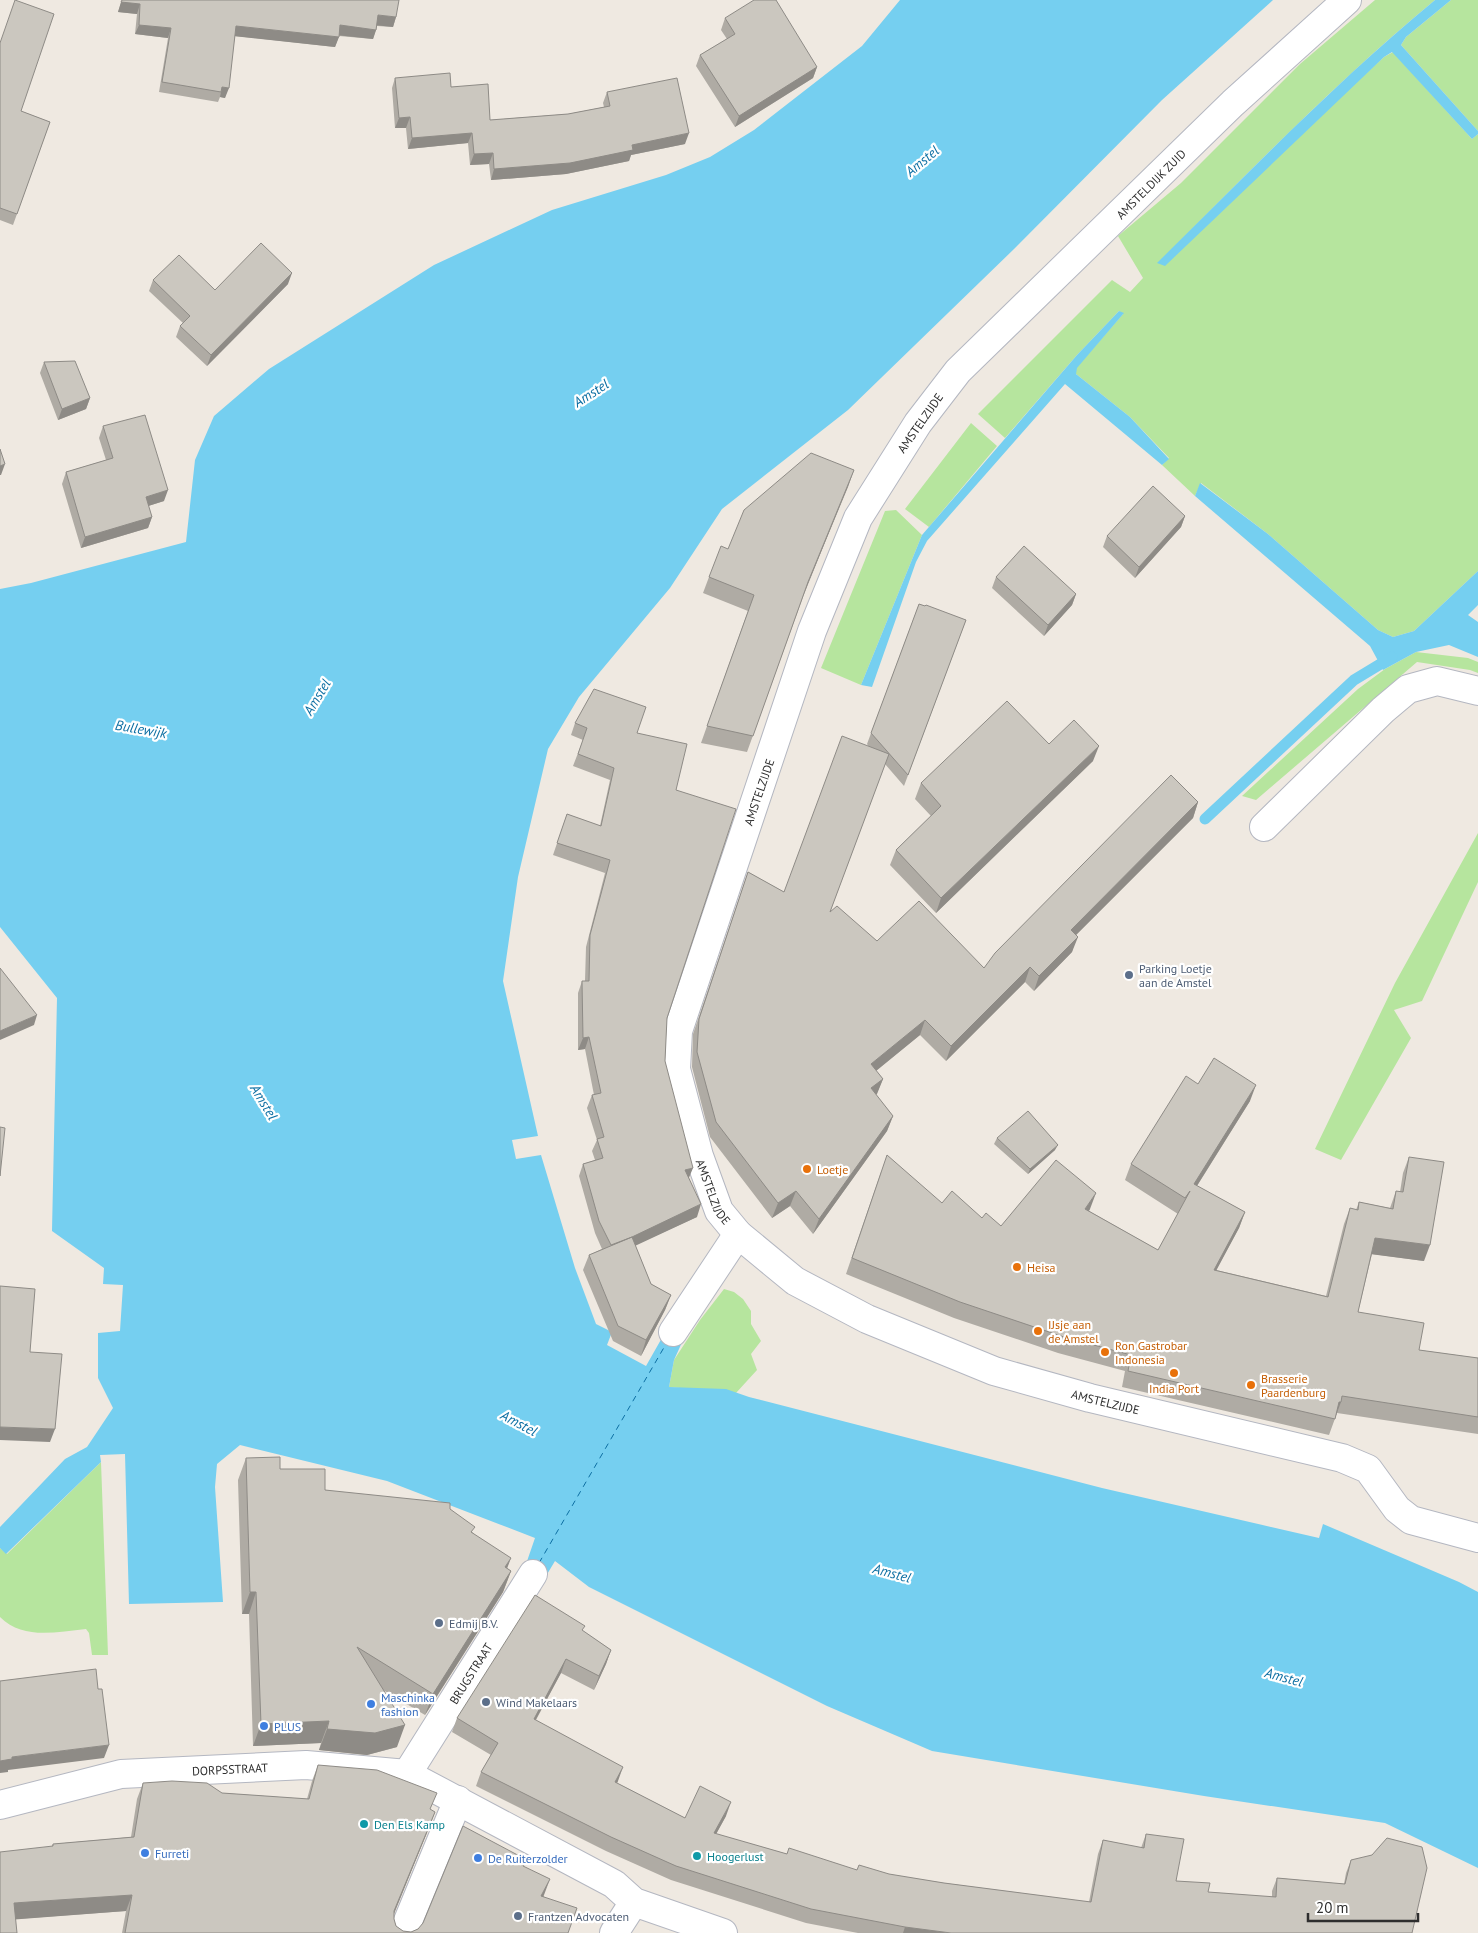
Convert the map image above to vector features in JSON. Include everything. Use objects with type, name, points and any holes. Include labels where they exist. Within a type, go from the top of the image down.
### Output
[{"type":"street","name":"AMSTELDIJK ZUID","points":[[958,371],[1233,103],[1347,0]]},
{"type":"street","name":"AMSTELZIJDE","points":[[958,371],[918,423],[858,518],[812,631],[678,1032],[676,1069],[699,1156],[719,1211],[738,1234],[795,1281],[867,1319],[994,1371],[1090,1398],[1342,1458],[1368,1469],[1397,1510],[1411,1520],[1478,1538]]},
{"type":"street","points":[[1264,827],[1383,710],[1408,689],[1437,682],[1478,691]]},
{"type":"street","name":"AMSTELZIJDE","points":[[673,1332],[738,1234]]},
{"type":"street","name":"BRUGSTRAAT","points":[[407,1774],[533,1574]]},
{"type":"street","name":"DORPSSTRAAT","points":[[0,1805],[121,1774],[306,1765],[407,1774],[614,1884],[634,1902]]},
{"type":"street","points":[[403,1933],[458,1800]]},
{"type":"street","points":[[614,1933],[634,1902],[723,1933]]},
{"type":"green space","points":[[1375,0],[1435,0],[1328,95],[1158,263],[1384,57],[1393,52],[1472,139],[1478,134],[1478,571],[1414,631],[1393,637],[1378,630],[1268,534],[1201,483],[1195,496],[1162,465],[1169,458],[1130,417],[1076,374],[1076,368],[1123,314],[1119,311],[1077,355],[1005,438],[978,414],[1112,280],[1130,292],[1143,278],[1118,236],[1181,183],[1300,64]]},
{"type":"green space","points":[[1451,0],[1478,0],[1478,131],[1401,45],[1406,37]]},
{"type":"green space","points":[[971,423],[997,446],[929,527],[905,509]]},
{"type":"green space","points":[[896,510],[922,535],[861,685],[821,668],[885,511]]},
{"type":"green space","points":[[1416,652],[1468,658],[1478,662],[1478,673],[1470,670],[1417,662],[1256,800],[1242,796],[1358,689],[1385,669]]},
{"type":"green space","points":[[1478,833],[1478,882],[1422,1001],[1394,1010],[1411,1038],[1341,1160],[1315,1149],[1395,983]]},
{"type":"green space","points":[[724,1289],[734,1292],[743,1299],[751,1311],[751,1324],[761,1341],[751,1354],[757,1370],[736,1393],[669,1387],[674,1360],[700,1320]]},
{"type":"green space","points":[[101,1462],[108,1655],[92,1655],[89,1633],[86,1629],[51,1633],[29,1632],[9,1624],[0,1617],[0,1548],[7,1554]]},
{"type":"water","points":[[900,0],[1273,0],[1162,100],[1014,249],[848,410],[722,509],[670,588],[579,697],[548,749],[518,877],[503,981],[538,1136],[512,1140],[516,1159],[541,1155],[575,1268],[596,1324],[612,1332],[607,1345],[646,1366],[667,1329],[684,1338],[674,1360],[669,1387],[726,1389],[749,1397],[1102,1488],[1319,1538],[1323,1524],[1459,1582],[1478,1592],[1478,1868],[1385,1823],[1204,1796],[932,1751],[827,1706],[589,1587],[555,1561],[543,1581],[525,1567],[535,1538],[387,1481],[240,1445],[217,1464],[215,1487],[223,1602],[129,1604],[125,1454],[100,1455],[101,1462],[6,1554],[0,1548],[0,1527],[65,1459],[87,1447],[113,1408],[98,1378],[98,1333],[120,1331],[123,1285],[103,1284],[104,1268],[52,1231],[57,998],[0,927],[0,589],[31,583],[186,542],[195,460],[214,416],[269,369],[434,265],[552,210],[666,175],[710,157],[754,130],[862,46]]},
{"type":"water","points":[[1435,0],[1451,0],[1406,37],[1401,45],[1478,131],[1478,134],[1472,139],[1392,52],[1384,57],[1165,266],[1157,263],[1328,95]]},
{"type":"water","points":[[1119,311],[1124,313],[1077,368],[1076,374],[1130,417],[1169,459],[1162,465],[1065,384],[927,541],[916,562],[872,687],[861,685],[922,535],[1077,355]]},
{"type":"water","points":[[1200,483],[1268,534],[1378,630],[1393,637],[1414,631],[1478,571],[1478,605],[1468,615],[1478,622],[1478,657],[1449,645],[1416,652],[1383,670],[1370,646],[1195,496]]},
{"type":"building","points":[[15,0],[54,14],[21,111],[50,122],[17,214],[0,208],[0,43]]},
{"type":"building","points":[[122,0],[399,0],[396,17],[378,15],[376,30],[340,25],[339,37],[236,26],[229,88],[222,87],[221,92],[162,82],[171,28],[139,25],[140,4],[121,2]]},
{"type":"building","points":[[754,0],[776,0],[817,67],[739,116],[700,55],[735,34],[725,18]]},
{"type":"building","points":[[450,73],[451,87],[488,84],[490,120],[568,114],[610,106],[607,92],[677,78],[689,133],[632,145],[633,150],[570,163],[494,169],[493,153],[474,154],[472,133],[412,138],[410,117],[399,118],[395,78]]},
{"type":"building","points":[[261,243],[292,273],[211,355],[180,326],[190,316],[153,280],[179,255],[215,290]]},
{"type":"building","points":[[75,361],[90,398],[62,409],[44,362]]},
{"type":"building","points":[[145,415],[168,490],[146,497],[152,517],[85,537],[66,472],[113,458],[103,426]]},
{"type":"building","points":[[0,449],[5,464],[0,466]]},
{"type":"building","points":[[811,453],[854,470],[808,582],[753,736],[707,726],[754,595],[709,577],[721,546],[728,549],[744,510]]},
{"type":"building","points":[[1153,486],[1185,516],[1139,567],[1107,536]]},
{"type":"building","points":[[1024,546],[1076,594],[1048,625],[996,577]]},
{"type":"building","points":[[919,604],[966,620],[908,775],[871,733]]},
{"type":"building","points":[[594,689],[646,707],[637,733],[687,744],[676,790],[736,809],[667,1018],[665,1061],[693,1168],[685,1170],[701,1204],[611,1245],[599,1221],[583,1164],[603,1158],[597,1139],[604,1137],[592,1095],[601,1093],[589,1037],[583,1038],[582,981],[589,981],[590,935],[610,860],[557,843],[567,814],[601,826],[614,768],[578,754],[587,728],[575,723]]},
{"type":"building","points":[[1007,701],[1049,744],[1074,720],[1099,746],[941,898],[896,850],[941,806],[921,783]]},
{"type":"building","points":[[842,736],[889,754],[830,912],[837,906],[877,941],[919,901],[984,968],[995,953],[1171,775],[1198,802],[1071,930],[1078,937],[1039,976],[1030,967],[951,1046],[925,1020],[871,1064],[883,1079],[871,1088],[893,1116],[819,1219],[796,1191],[778,1203],[716,1122],[697,1052],[699,1019],[748,872],[784,892]]},
{"type":"building","points":[[0,968],[37,1015],[0,1031]]},
{"type":"building","points":[[1214,1058],[1256,1085],[1194,1184],[1245,1212],[1214,1270],[1328,1297],[1350,1208],[1358,1210],[1359,1202],[1393,1209],[1396,1191],[1403,1192],[1409,1157],[1444,1162],[1430,1245],[1375,1238],[1358,1312],[1424,1323],[1419,1350],[1478,1358],[1478,1417],[1342,1396],[1335,1419],[1128,1371],[1131,1355],[1064,1337],[960,1302],[852,1258],[887,1155],[942,1203],[952,1191],[982,1218],[986,1213],[1001,1226],[1056,1160],[1096,1193],[1085,1209],[1158,1250],[1190,1191],[1185,1198],[1131,1164],[1186,1076],[1198,1084]]},
{"type":"building","points":[[1028,1111],[1058,1145],[1030,1169],[997,1138]]},
{"type":"building","points":[[0,1127],[5,1128],[0,1176]]},
{"type":"building","points":[[632,1237],[651,1284],[671,1295],[646,1340],[618,1326],[589,1255]]},
{"type":"building","points":[[0,1286],[35,1289],[30,1352],[62,1354],[55,1429],[0,1427]]},
{"type":"building","points":[[280,1457],[280,1469],[325,1469],[325,1490],[450,1503],[450,1509],[475,1527],[471,1532],[511,1558],[505,1567],[511,1571],[433,1694],[357,1647],[405,1725],[375,1733],[327,1729],[329,1721],[261,1724],[256,1592],[250,1592],[246,1458]]},
{"type":"building","points":[[535,1595],[585,1626],[582,1630],[611,1650],[599,1676],[566,1659],[534,1719],[623,1767],[615,1782],[685,1818],[700,1786],[731,1802],[714,1833],[787,1854],[789,1848],[857,1870],[859,1865],[889,1874],[944,1883],[1091,1902],[1103,1840],[1144,1848],[1146,1834],[1184,1839],[1176,1881],[1210,1883],[1208,1892],[1276,1897],[1277,1878],[1345,1884],[1351,1860],[1372,1855],[1387,1838],[1422,1847],[1427,1868],[1412,1933],[951,1933],[905,1927],[811,1909],[676,1866],[611,1837],[481,1772],[498,1743],[457,1718]]},
{"type":"building","points":[[96,1669],[98,1689],[102,1689],[109,1745],[12,1757],[12,1759],[0,1761],[0,1681]]},
{"type":"building","points":[[318,1765],[377,1770],[437,1793],[430,1809],[435,1812],[394,1911],[396,1926],[403,1931],[411,1932],[418,1929],[423,1923],[463,1826],[527,1860],[523,1866],[550,1879],[541,1896],[577,1908],[568,1933],[125,1933],[132,1895],[14,1903],[17,1933],[0,1933],[0,1852],[53,1846],[53,1844],[134,1837],[143,1783],[172,1781],[207,1783],[222,1793],[309,1799]]},
{"type":"waterway","points":[[1205,819],[1354,680],[1392,657]]},
{"type":"ferry route","points":[[539,1563],[666,1344]]},
{"type":"place","name":"Parking Loetje aan de Amstel","points":[[1129,975]]},
{"type":"place","name":"Loetje","points":[[807,1169]]},
{"type":"place","name":"Heisa","points":[[1017,1267]]},
{"type":"place","name":"IJsje aan de Amstel","points":[[1038,1331]]},
{"type":"place","name":"Ron Gastrobar Indonesia","points":[[1105,1352]]},
{"type":"place","name":"India Port","points":[[1174,1373]]},
{"type":"place","name":"Brasserie Paardenburg","points":[[1251,1385]]},
{"type":"place","name":"Edmij B.V.","points":[[439,1623]]},
{"type":"place","name":"Wind Makelaars","points":[[486,1702]]},
{"type":"place","name":"Maschinka fashion","points":[[371,1704]]},
{"type":"place","name":"PLUS","points":[[264,1726]]},
{"type":"place","name":"Den Els Kamp","points":[[364,1824]]},
{"type":"place","name":"Furreti","points":[[145,1853]]},
{"type":"place","name":"Hoogerlust","points":[[697,1856]]},
{"type":"place","name":"De Ruiterzolder","points":[[478,1858]]},
{"type":"place","name":"Frantzen Advocaten","points":[[518,1916]]},
{"type":"water label","name":"Amstel","points":[[922,161]]},
{"type":"water label","name":"Amstel","points":[[591,393]]},
{"type":"water label","name":"Amstel","points":[[317,697]]},
{"type":"water label","name":"Bullewijk","points":[[141,729]]},
{"type":"water label","name":"Amstel","points":[[264,1102]]},
{"type":"water label","name":"Amstel","points":[[519,1423]]},
{"type":"water label","name":"Amstel","points":[[892,1573]]},
{"type":"water label","name":"Amstel","points":[[1284,1677]]}]
